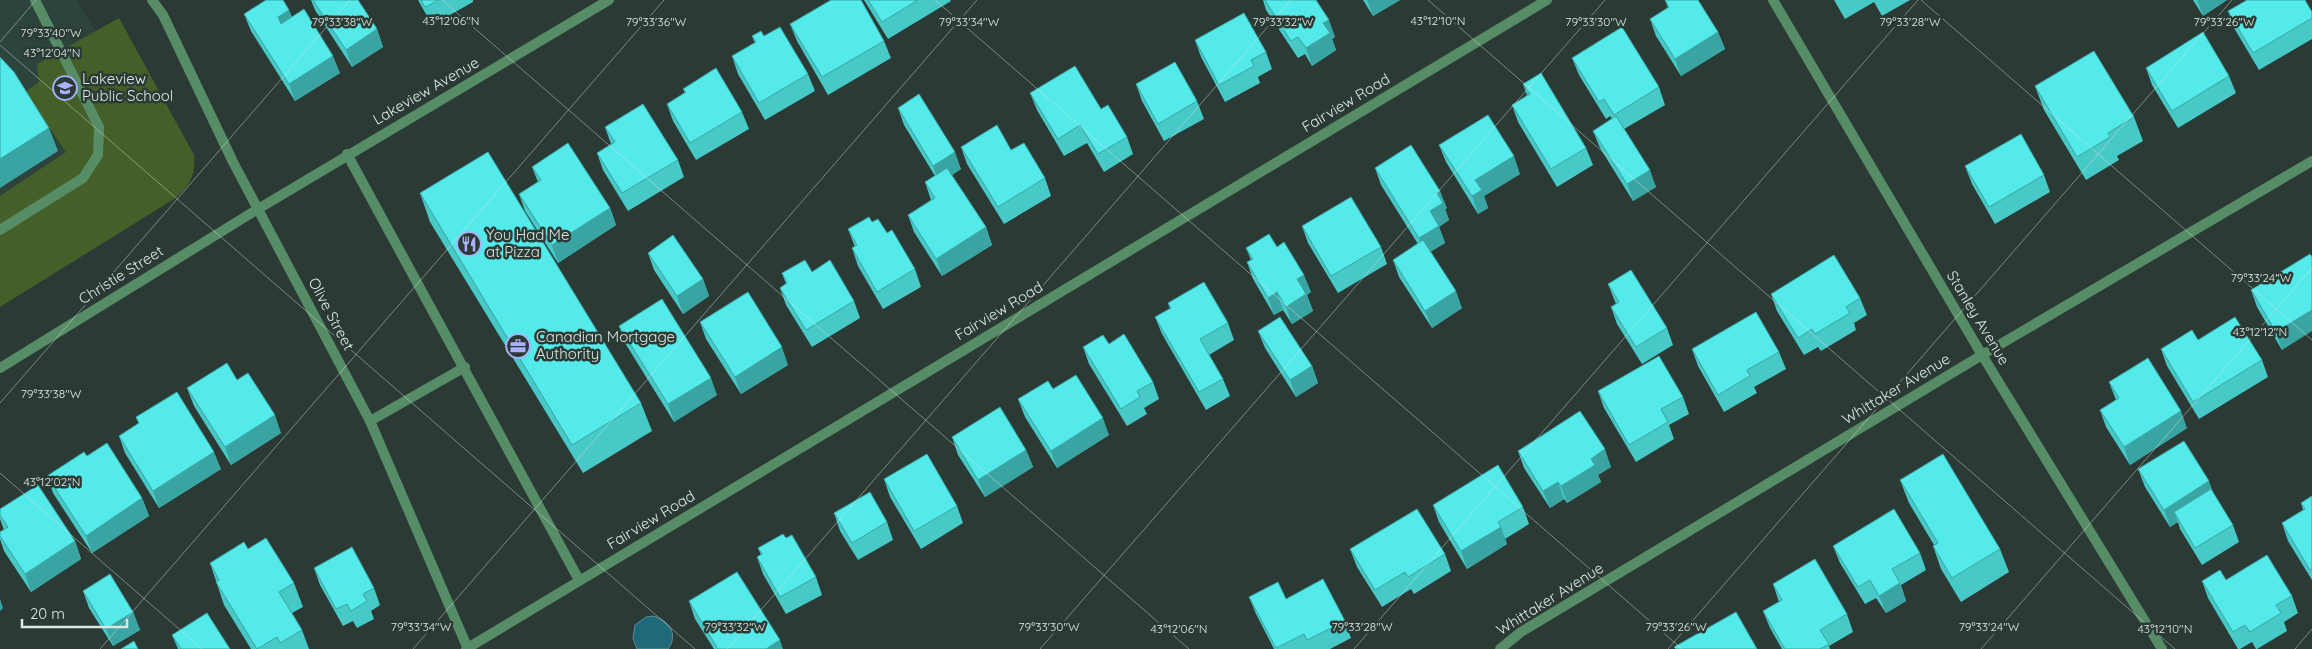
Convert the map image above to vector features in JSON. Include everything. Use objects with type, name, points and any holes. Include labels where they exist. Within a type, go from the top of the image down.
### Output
[{"type":"street","points":[[0,230],[83,178],[98,155],[99,127],[34,0]]},
{"type":"street","name":"Olive Street","points":[[152,0],[163,15],[258,209],[370,421],[468,649]]},
{"type":"street","name":"Lakeview Avenue","points":[[258,209],[347,154],[609,0]]},
{"type":"street","name":"Fairview Road","points":[[468,649],[579,580],[1547,0]]},
{"type":"street","name":"Stanley Avenue","points":[[1773,0],[1982,354],[2162,649]]},
{"type":"street","points":[[347,154],[579,580]]},
{"type":"street","name":"Whittaker Avenue","points":[[1500,649],[1521,632],[1982,354],[2312,161]]},
{"type":"street","name":"Christie Street","points":[[0,368],[258,209]]},
{"type":"street","points":[[370,421],[464,367]]},
{"type":"shaded area","name":"Lakeview Public School","points":[[0,0],[77,0],[181,176],[0,281]]},
{"type":"green space","name":"Lakeview Public School","points":[[119,18],[194,155],[194,168],[191,180],[174,199],[0,307],[0,196],[66,152],[25,92],[39,82],[37,64]]},
{"type":"water","points":[[653,616],[664,621],[671,629],[673,638],[671,644],[668,649],[637,649],[633,638],[635,625],[646,617]]},
{"type":"building","points":[[266,0],[283,0],[289,10],[278,17],[281,24],[304,9],[333,56],[289,84],[244,14]]},
{"type":"building","points":[[313,0],[358,0],[377,29],[346,50]]},
{"type":"building","points":[[421,0],[439,0],[425,7]]},
{"type":"building","points":[[831,0],[861,0],[884,41],[822,77],[790,24]]},
{"type":"building","points":[[868,0],[918,0],[882,22]]},
{"type":"building","points":[[1265,0],[1316,0],[1329,20],[1323,23],[1330,33],[1306,48],[1298,37],[1291,41]]},
{"type":"building","points":[[1665,0],[1698,0],[1718,32],[1675,59],[1650,19],[1669,7]]},
{"type":"building","points":[[2247,0],[2305,0],[2312,12],[2312,18],[2253,53],[2228,11]]},
{"type":"building","points":[[1244,13],[1266,52],[1251,60],[1254,66],[1219,85],[1195,40]]},
{"type":"building","points":[[780,27],[808,74],[759,103],[732,56],[756,42],[752,36],[761,31],[764,36]]},
{"type":"building","points":[[1622,27],[1659,87],[1614,115],[1604,99],[1599,102],[1572,58]]},
{"type":"building","points":[[2203,32],[2229,76],[2172,111],[2146,68]]},
{"type":"building","points":[[2094,51],[2134,117],[2108,133],[2110,137],[2077,157],[2035,86]]},
{"type":"building","points":[[0,57],[14,72],[49,128],[0,159]]},
{"type":"building","points":[[1175,62],[1197,101],[1158,124],[1136,84]]},
{"type":"building","points":[[1075,66],[1101,109],[1108,105],[1127,137],[1098,154],[1080,125],[1058,139],[1030,93]]},
{"type":"building","points":[[716,68],[742,112],[690,143],[667,104],[686,92],[683,89]]},
{"type":"building","points":[[1541,73],[1586,148],[1551,169],[1512,105],[1530,94],[1523,84]]},
{"type":"building","points":[[919,94],[955,152],[933,166],[898,108]]},
{"type":"building","points":[[643,104],[678,160],[622,193],[597,153],[615,142],[605,127]]},
{"type":"building","points":[[1488,115],[1514,156],[1475,180],[1482,190],[1472,196],[1439,145]]},
{"type":"building","points":[[1616,116],[1650,170],[1627,184],[1593,131]]},
{"type":"building","points":[[997,125],[1011,150],[1024,143],[1045,178],[998,207],[961,147]]},
{"type":"building","points":[[2021,134],[2044,175],[1989,207],[1965,166]]},
{"type":"building","points":[[568,143],[610,208],[552,245],[519,194],[541,180],[532,167]]},
{"type":"building","points":[[1411,145],[1440,191],[1437,193],[1443,203],[1430,211],[1439,226],[1419,238],[1375,168]]},
{"type":"building","points":[[488,152],[641,403],[572,445],[420,193]]},
{"type":"building","points":[[947,168],[986,227],[936,259],[908,215],[935,198],[925,182]]},
{"type":"building","points":[[1351,197],[1381,247],[1331,276],[1302,226]]},
{"type":"building","points":[[869,217],[872,222],[878,219],[887,233],[892,230],[915,269],[877,292],[852,248],[857,245],[848,229]]},
{"type":"building","points":[[1269,234],[1277,247],[1284,242],[1304,275],[1297,279],[1306,294],[1286,307],[1277,292],[1268,298],[1247,262],[1253,259],[1246,248]]},
{"type":"building","points":[[673,235],[703,279],[677,296],[648,253]]},
{"type":"building","points":[[1423,240],[1456,291],[1425,311],[1393,260]]},
{"type":"building","points":[[2310,254],[2312,257],[2312,310],[2276,332],[2251,290]]},
{"type":"building","points":[[1834,255],[1860,298],[1846,307],[1850,313],[1815,334],[1812,329],[1798,338],[1771,294]]},
{"type":"building","points":[[805,260],[812,272],[830,260],[854,301],[806,330],[780,288],[787,283],[782,273]]},
{"type":"building","points":[[1631,270],[1667,328],[1636,347],[1611,307],[1619,302],[1608,284]]},
{"type":"building","points":[[1204,282],[1228,323],[1200,339],[1223,379],[1199,392],[1155,317],[1171,308],[1168,303]]},
{"type":"building","points":[[748,292],[782,347],[735,377],[700,322]]},
{"type":"building","points":[[662,299],[711,378],[668,404],[619,326]]},
{"type":"building","points":[[1756,312],[1779,352],[1747,370],[1750,376],[1718,395],[1692,349]]},
{"type":"building","points":[[1280,317],[1312,366],[1290,380],[1258,331]]},
{"type":"building","points":[[2235,317],[2262,360],[2193,402],[2161,349],[2192,330],[2198,340]]},
{"type":"building","points":[[1124,334],[1153,382],[1137,391],[1140,397],[1121,409],[1083,347],[1103,335],[1109,344]]},
{"type":"building","points":[[1659,356],[1683,397],[1661,409],[1668,422],[1629,445],[1598,391]]},
{"type":"building","points":[[2148,358],[2181,411],[2124,447],[2100,410],[2119,398],[2109,382]]},
{"type":"building","points":[[227,363],[237,380],[248,373],[275,415],[225,447],[187,388]]},
{"type":"building","points":[[1076,375],[1103,418],[1051,451],[1018,399],[1048,381],[1053,389]]},
{"type":"building","points":[[177,392],[214,452],[153,491],[119,436],[139,423],[136,417]]},
{"type":"building","points":[[1000,407],[1026,450],[978,480],[952,437]]},
{"type":"building","points":[[1580,411],[1605,449],[1591,459],[1595,465],[1561,486],[1558,482],[1543,491],[1518,451]]},
{"type":"building","points":[[2184,441],[2209,481],[2164,510],[2138,469]]},
{"type":"building","points":[[107,443],[142,498],[86,536],[47,476],[84,452],[87,456]]},
{"type":"building","points":[[927,454],[957,506],[914,531],[884,479]]},
{"type":"building","points":[[1943,454],[2000,549],[1952,578],[1933,546],[1938,543],[1900,480]]},
{"type":"building","points":[[1498,465],[1523,507],[1498,522],[1501,527],[1461,551],[1433,505]]},
{"type":"building","points":[[38,485],[75,541],[25,574],[0,536],[0,532],[8,527],[0,515],[0,509]]},
{"type":"building","points":[[2211,489],[2233,525],[2195,548],[2174,512]]},
{"type":"building","points":[[870,492],[887,522],[852,543],[834,513]]},
{"type":"building","points":[[2312,496],[2312,569],[2310,570],[2282,523],[2305,509],[2301,503]]},
{"type":"building","points":[[1417,509],[1445,554],[1408,577],[1405,572],[1375,590],[1350,549]]},
{"type":"building","points":[[1894,509],[1920,553],[1892,569],[1900,583],[1879,596],[1870,580],[1858,587],[1833,546]]},
{"type":"building","points":[[783,534],[786,538],[792,535],[816,577],[780,597],[757,557],[762,554],[758,548]]},
{"type":"building","points":[[266,538],[294,583],[279,592],[302,630],[280,643],[277,637],[257,649],[216,582],[219,580],[210,563],[244,542],[248,549]]},
{"type":"building","points":[[352,547],[374,588],[363,594],[367,601],[351,611],[347,604],[336,609],[314,568]]},
{"type":"building","points":[[2267,555],[2292,596],[2276,605],[2281,613],[2250,632],[2245,625],[2233,632],[2202,581],[2220,570],[2226,580]]},
{"type":"building","points":[[1815,559],[1847,614],[1820,630],[1829,644],[1820,649],[1785,649],[1763,611],[1782,600],[1773,584]]},
{"type":"building","points":[[737,572],[780,640],[766,649],[718,649],[689,601]]},
{"type":"building","points":[[110,574],[133,612],[106,629],[83,591]]},
{"type":"building","points":[[1323,579],[1345,621],[1307,640],[1304,634],[1276,648],[1249,597],[1278,582],[1286,599]]},
{"type":"building","points":[[1736,612],[1757,649],[1676,649],[1674,647]]},
{"type":"building","points":[[207,613],[230,649],[181,649],[172,635]]},
{"type":"building","points":[[134,641],[138,649],[121,649]]},
{"type":"place","name":"Lakeview Public School","points":[[65,88]]},
{"type":"place","name":"You Had Me at Pizza","points":[[469,244]]},
{"type":"place","name":"Canadian Mortgage Authority","points":[[518,346]]}]
